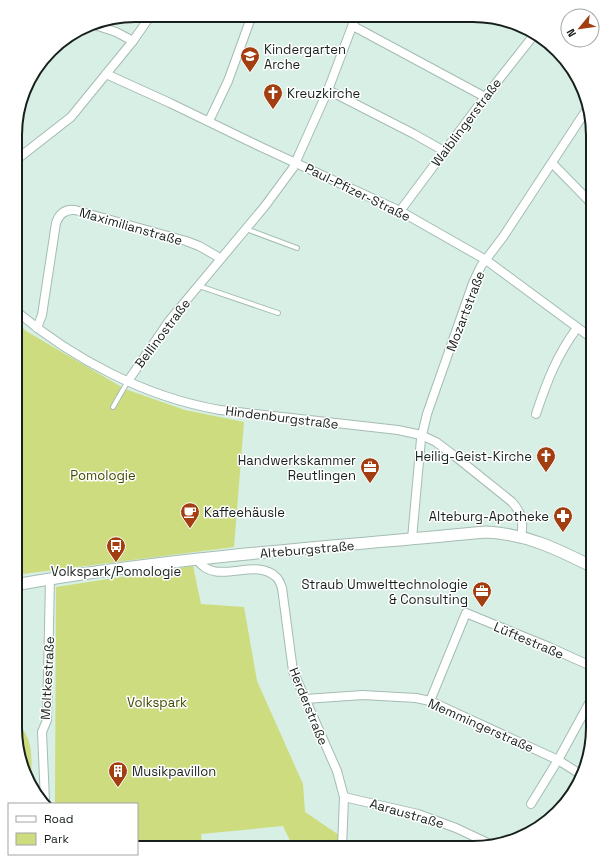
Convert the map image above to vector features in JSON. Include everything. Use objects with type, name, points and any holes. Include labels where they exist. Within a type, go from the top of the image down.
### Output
[{"type":"main road","name":"Alteburgstraße","points":[[22,584],[108,570],[197,559],[486,532],[500,532],[521,536],[586,561]]},
{"type":"street","points":[[22,155],[71,117],[146,22]]},
{"type":"street","points":[[209,121],[228,82],[249,22]]},
{"type":"street","name":"Bellinostraße","points":[[128,381],[160,332],[220,258],[270,200],[296,163],[328,90],[354,22]]},
{"type":"street","points":[[353,26],[485,97]]},
{"type":"street","points":[[102,27],[132,40]]},
{"type":"street","name":"Waiblingerstraße","points":[[400,211],[485,97],[532,38]]},
{"type":"street","name":"Paul-Pfizer-Straße","points":[[106,74],[400,211],[486,260],[586,334]]},
{"type":"street","points":[[328,90],[444,151]]},
{"type":"street","name":"Mozartstraße","points":[[412,539],[418,456],[427,414],[473,283],[486,260],[503,237],[584,114]]},
{"type":"street","points":[[552,163],[586,198]]},
{"type":"street","name":"Maximilianstraße","points":[[37,328],[42,315],[56,223],[60,215],[67,210],[75,210],[192,243],[220,258]]},
{"type":"street","name":"Hindenburgstraße","points":[[22,316],[37,328],[80,355],[128,381],[167,396],[207,407],[280,417],[398,430],[422,435],[444,448],[512,502],[519,510],[522,520],[523,527],[521,536]]},
{"type":"street","points":[[536,414],[555,362],[577,328]]},
{"type":"street","name":"Herderstraße","points":[[197,559],[202,567],[214,572],[264,570],[276,577],[282,588],[293,671],[337,771],[344,797],[342,841]]},
{"type":"street","name":"Moltkestraße","points":[[45,796],[42,732],[47,720],[50,579]]},
{"type":"street","name":"Lüftestraße","points":[[430,700],[466,614],[549,647],[586,664]]},
{"type":"street","name":"Memmingerstraße","points":[[305,699],[363,695],[430,700],[558,760],[577,772]]},
{"type":"street","points":[[531,804],[558,760],[586,709]]},
{"type":"street","name":"Aaraustraße","points":[[344,797],[418,814],[456,828],[482,840]]},
{"type":"lane","points":[[246,229],[297,248]]},
{"type":"lane","name":"Bellinostraße","points":[[198,286],[278,313]]},
{"type":"lane","points":[[113,407],[128,381]]},
{"type":"green space","name":"Pomologie","points":[[22,327],[26,331],[125,389],[185,410],[244,422],[234,547],[22,574]]},
{"type":"green space","name":"Volkspark","points":[[193,566],[201,604],[244,607],[257,681],[303,784],[305,812],[339,835],[339,841],[290,841],[283,826],[201,834],[202,841],[138,841],[138,803],[55,803],[56,587]]},
{"type":"green space","points":[[22,728],[29,743],[31,771],[23,743]]},
{"type":"place","name":"Kindergarten Arche","points":[[250,73]]},
{"type":"place","name":"Kreuzkirche","points":[[273,110]]},
{"type":"place","name":"Heilig-Geist-Kirche","points":[[546,473]]},
{"type":"place","name":"Handwerkskammer Reutlingen","points":[[370,484]]},
{"type":"place","name":"Kaffeehäusle","points":[[190,529]]},
{"type":"place","name":"Alteburg-Apotheke","points":[[563,533]]},
{"type":"place","name":"Volkspark/Pomologie","points":[[116,563]]},
{"type":"place","name":"Straub Umwelttechnologie & Consulting","points":[[482,608]]},
{"type":"place","name":"Musikpavillon","points":[[118,788]]}]
